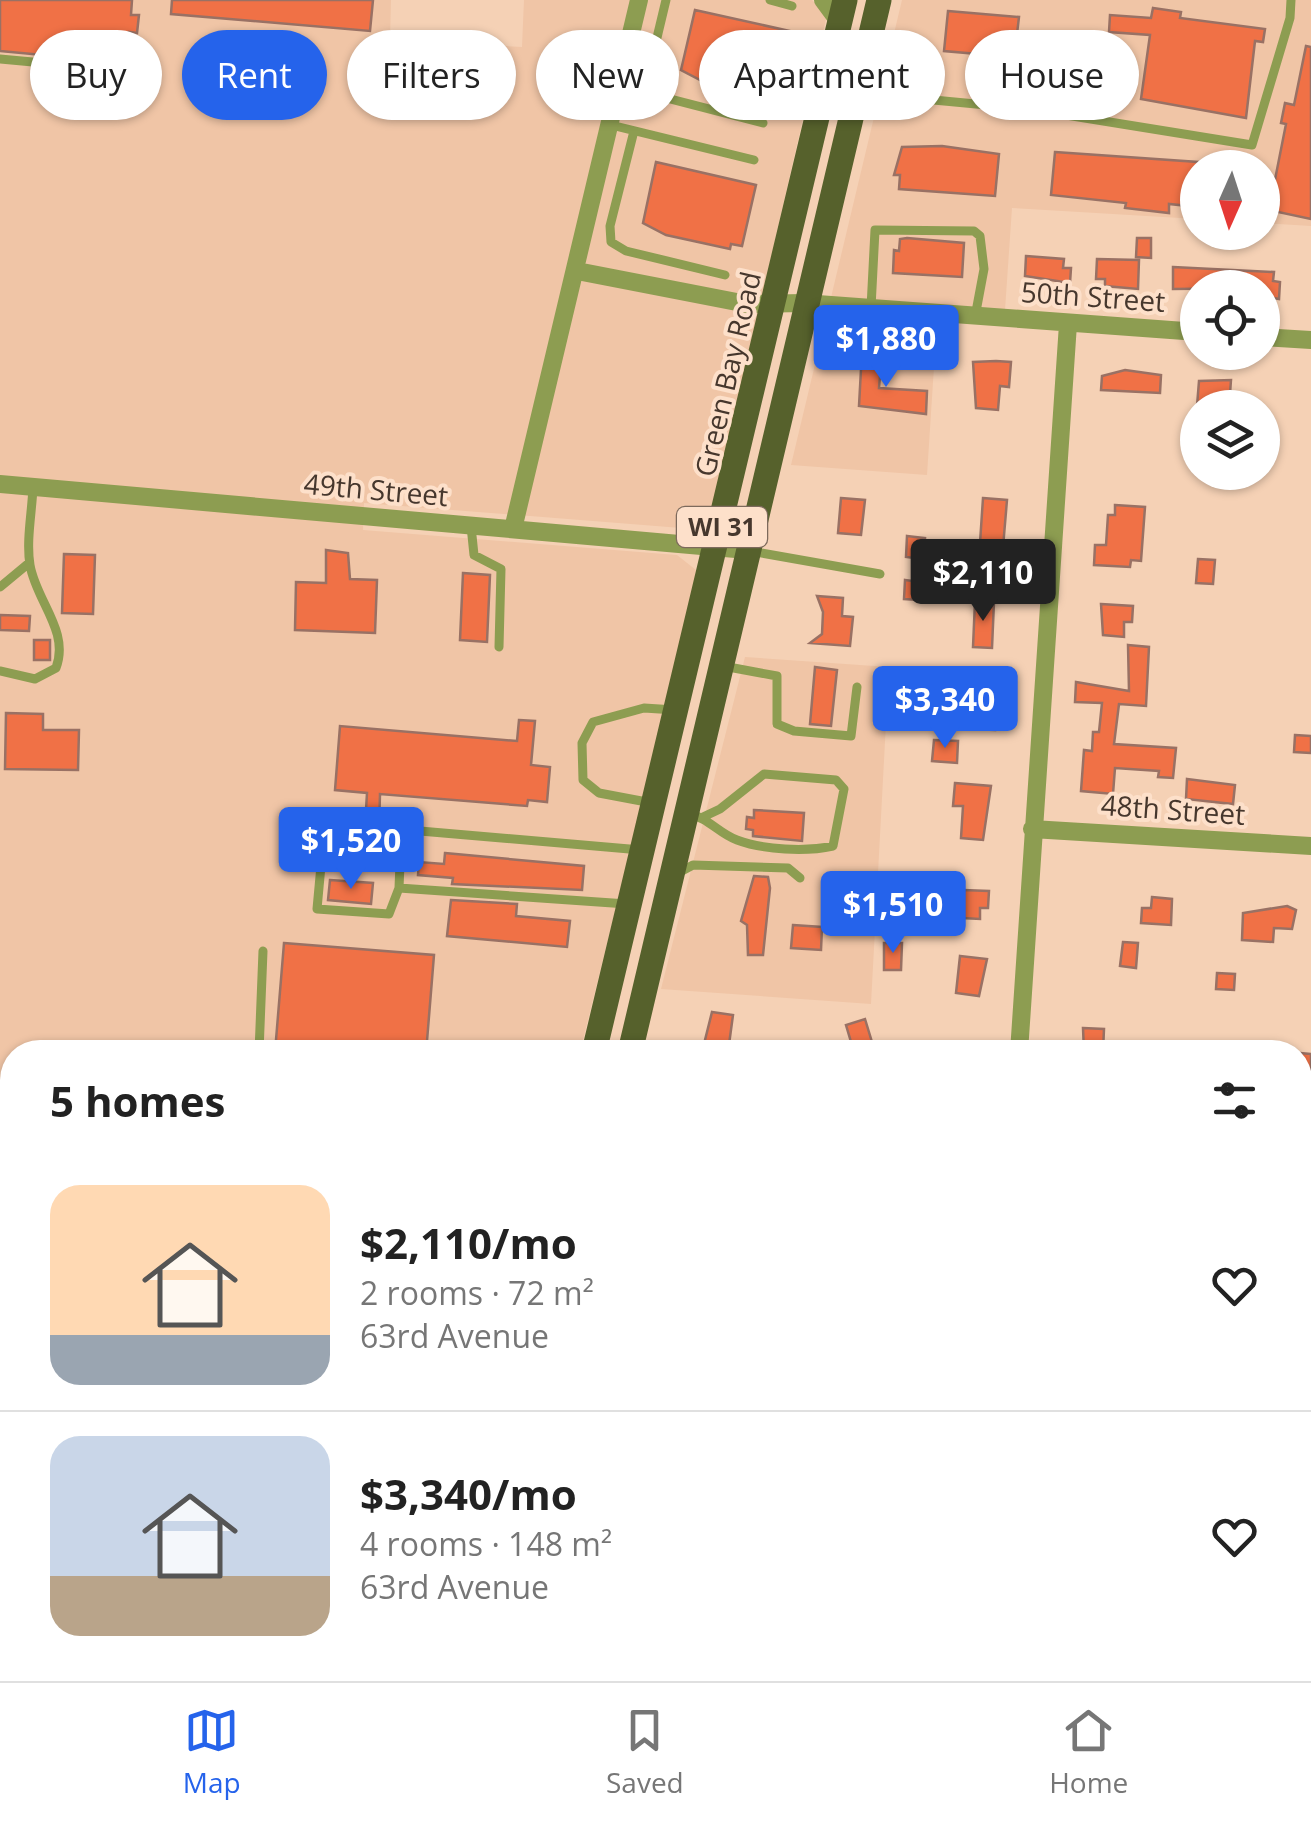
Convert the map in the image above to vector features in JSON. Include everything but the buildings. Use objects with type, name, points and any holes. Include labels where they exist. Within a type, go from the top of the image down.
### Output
[{"type":"main road","name":"WI 31","points":[[872,30],[879,0]]},
{"type":"main road","name":"Green Bay Road","points":[[597,1040],[718,548],[842,11]]},
{"type":"main road","name":"WI 31","points":[[633,1040],[671,877],[694,815],[720,666],[850,120]]},
{"type":"street","points":[[632,30],[639,0]]},
{"type":"street","points":[[823,0],[842,11]]},
{"type":"street","points":[[513,529],[612,120]]},
{"type":"street","name":"50th Street","points":[[578,270],[775,306],[804,303],[1180,331]]},
{"type":"street","points":[[1021,1040],[1068,324]]},
{"type":"street","points":[[1280,338],[1311,340]]},
{"type":"street","name":"49th Street","points":[[0,484],[747,550]]},
{"type":"street","name":"48th Street","points":[[1032,829],[1311,846]]},
{"type":"lane","points":[[659,30],[666,0]]},
{"type":"lane","points":[[770,0],[792,6]]},
{"type":"lane","points":[[945,101],[1029,109],[1252,145],[1290,18],[1291,0]]},
{"type":"lane","points":[[0,60],[30,63]]},
{"type":"lane","points":[[679,101],[763,122]]},
{"type":"lane","points":[[611,125],[754,160]]},
{"type":"lane","points":[[634,131],[610,226],[610,242],[626,251],[725,275]]},
{"type":"lane","points":[[869,308],[875,230],[974,230],[980,236],[984,269],[975,316]]},
{"type":"lane","points":[[0,671],[35,679],[56,668],[61,655],[55,623],[29,563],[33,487]]},
{"type":"lane","points":[[472,526],[474,554],[501,568],[498,647]]},
{"type":"lane","points":[[747,550],[880,574]]},
{"type":"lane","points":[[0,587],[29,563]]},
{"type":"lane","points":[[720,666],[777,676],[777,724],[794,731],[851,736],[857,687]]},
{"type":"lane","points":[[655,803],[599,793],[583,780],[582,744],[593,722],[616,713],[678,711]]},
{"type":"lane","points":[[764,774],[836,780],[844,788],[833,846],[817,850],[738,840],[694,815],[720,809],[764,774]]},
{"type":"lane","points":[[402,839],[399,888],[389,914],[317,909],[323,844],[332,833],[402,839],[420,832],[644,851]]},
{"type":"lane","points":[[671,877],[692,865],[788,868],[800,878]]},
{"type":"lane","points":[[399,888],[630,905]]},
{"type":"lane","points":[[259,1040],[263,952]]},
{"type":"shaded area","points":[[0,0],[391,0],[390,30],[347,30],[347,120],[516,120],[516,47],[522,47],[524,0],[812,0],[827,15],[824,30],[699,30],[699,120],[803,120],[710,521],[694,529],[364,503],[363,530],[677,555],[696,570],[689,614],[583,1040],[0,1040]]},
{"type":"shaded area","points":[[902,0],[1311,0],[1311,226],[1280,224],[1280,150],[1180,150],[1180,218],[1012,208],[1005,310],[938,305],[927,475],[791,465],[873,120],[945,120],[945,30],[895,30]]},
{"type":"shaded area","points":[[745,657],[889,667],[871,1004],[661,989]]}]
